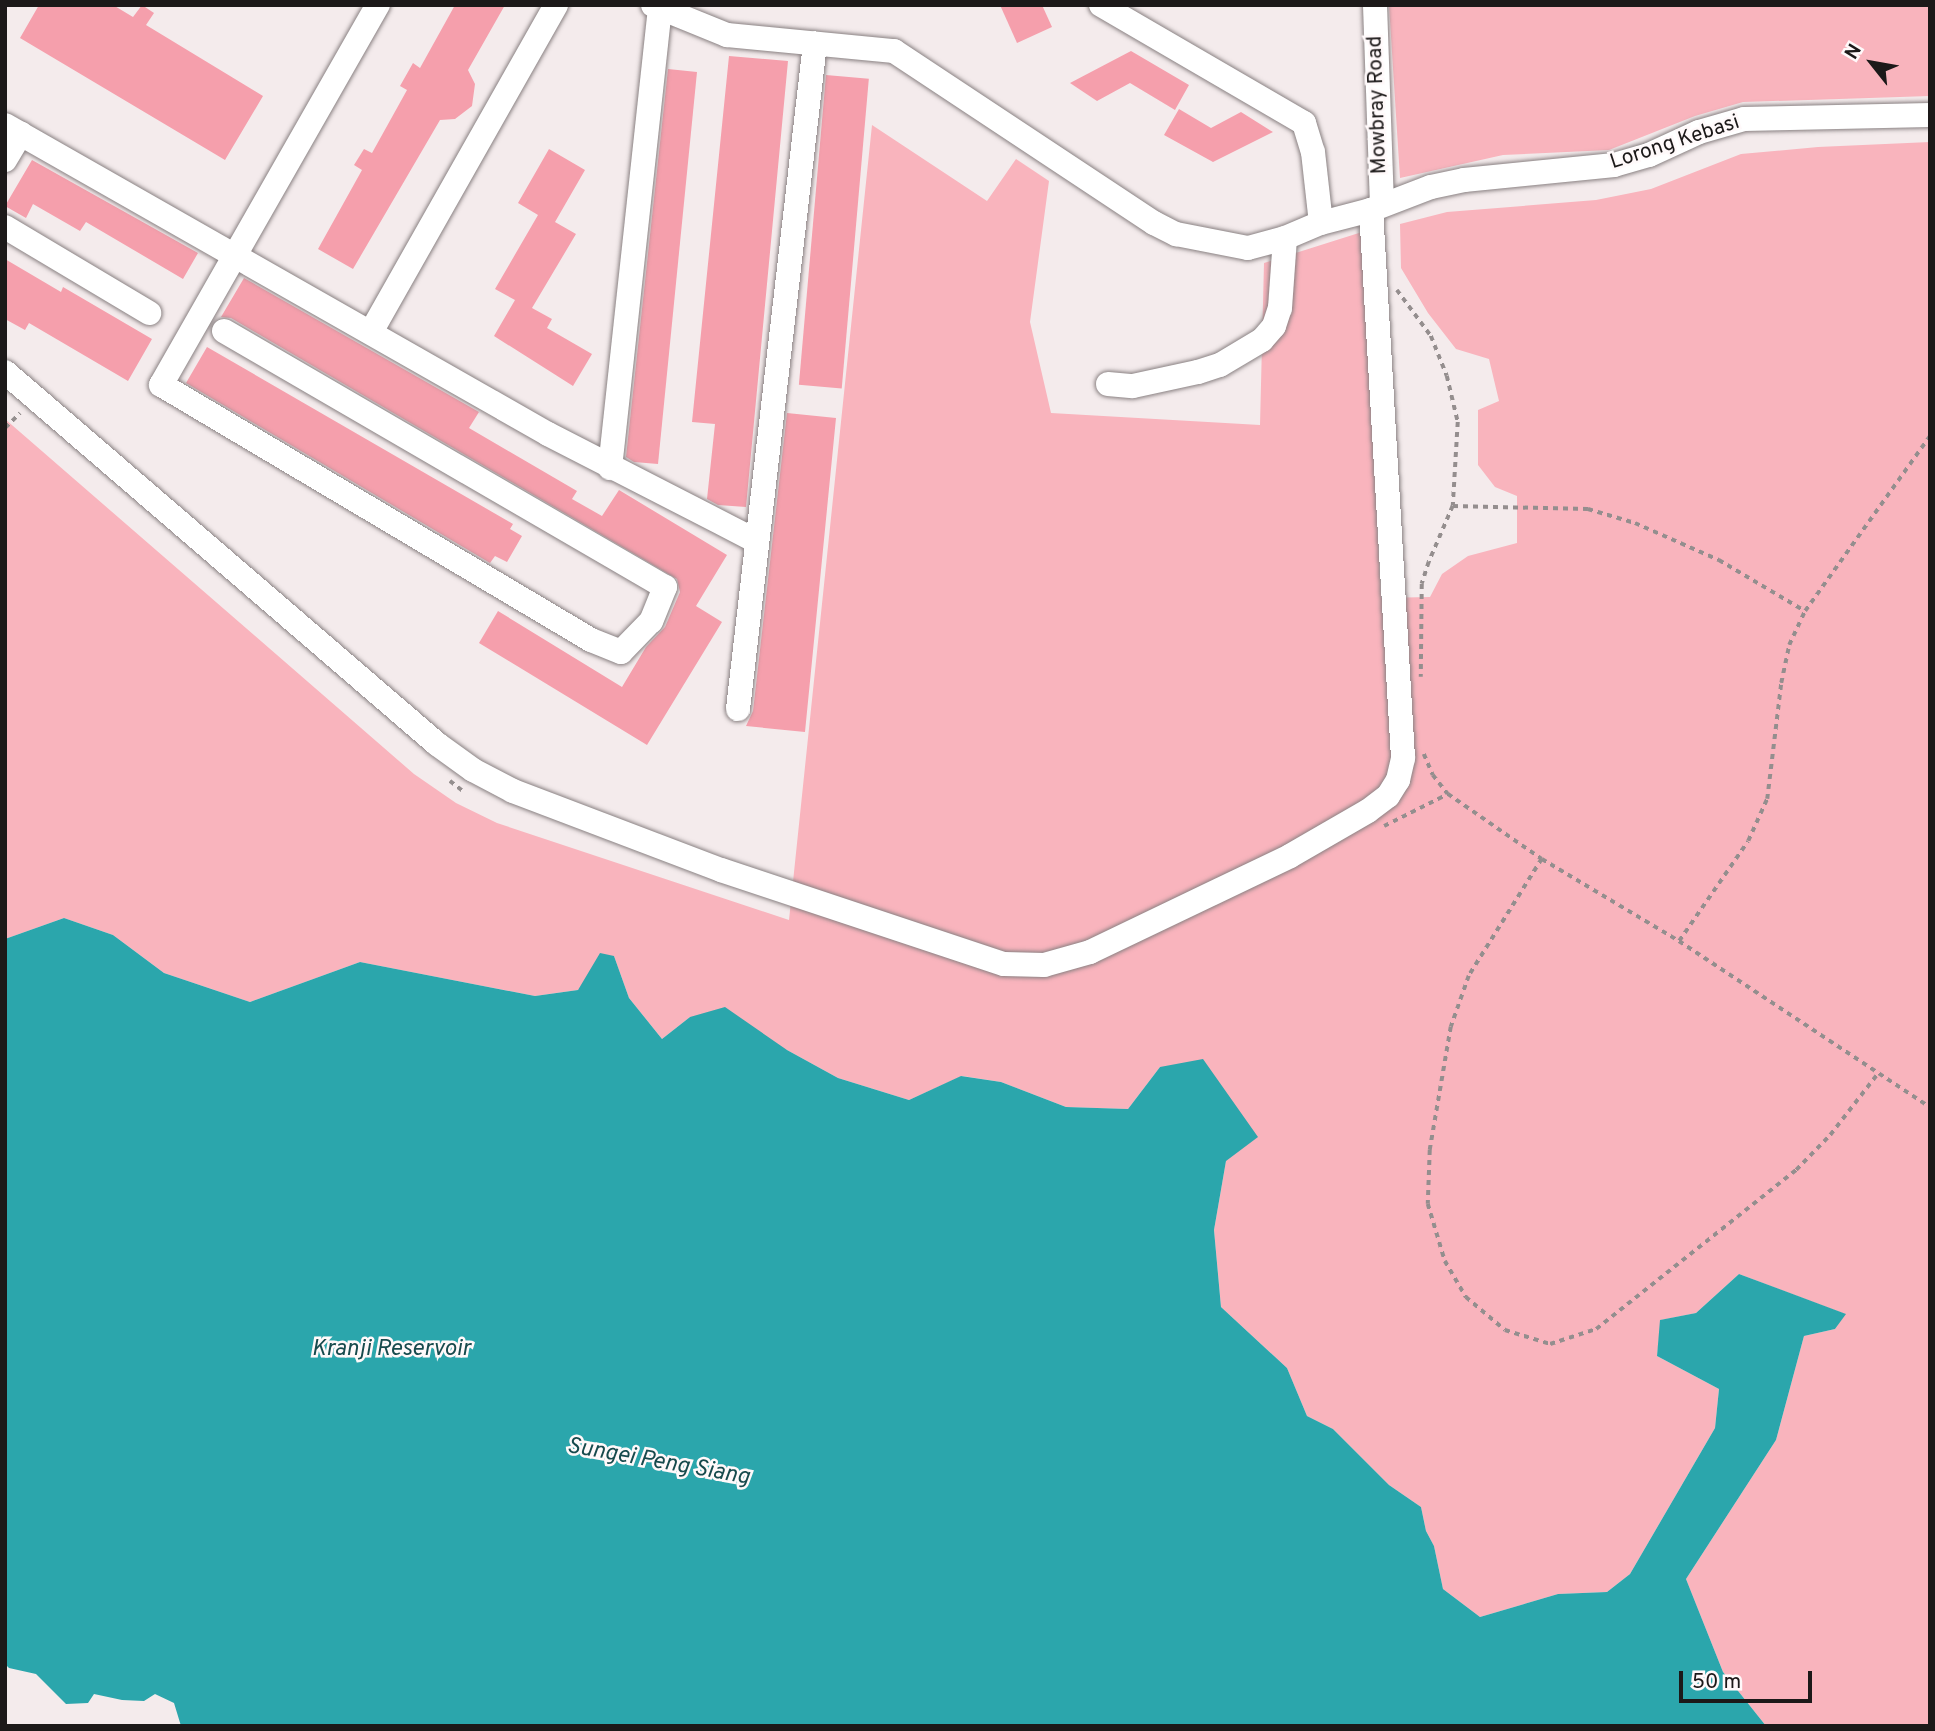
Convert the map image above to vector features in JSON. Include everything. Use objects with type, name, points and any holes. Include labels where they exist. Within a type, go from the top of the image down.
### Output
[{"type":"street","points":[[224,331],[666,587],[651,621],[621,653],[592,640],[161,385],[233,254],[378,5]]},
{"type":"street","points":[[371,332],[556,5]]},
{"type":"street","points":[[1101,5],[1304,123],[1313,152],[1321,222]]},
{"type":"street","name":"Mowbray Road","points":[[5,372],[438,744],[473,770],[513,791],[721,870],[1004,964],[1044,965],[1090,953],[1290,856],[1368,811],[1388,796],[1398,780],[1403,758],[1373,264],[1376,207],[1375,5]]},
{"type":"street","points":[[610,468],[657,7]]},
{"type":"street","name":"Lorong Kebasi","points":[[657,7],[690,12],[727,35],[894,51],[1176,234],[1248,248],[1285,238],[1321,222],[1376,207],[1430,187],[1464,180],[1614,165],[1649,155],[1699,132],[1744,119],[1930,115]]},
{"type":"street","points":[[738,709],[816,43]]},
{"type":"street","points":[[5,160],[13,129],[610,468],[756,541]]},
{"type":"street","points":[[5,227],[149,313]]},
{"type":"street","points":[[1108,384],[1133,386],[1209,368],[1250,349],[1262,340],[1274,326],[1280,308],[1285,238]]},
{"type":"path","points":[[1373,264],[1409,302],[1431,336],[1447,376],[1458,422],[1453,506],[1422,584],[1421,678]]},
{"type":"path","points":[[12,407],[30,422]]},
{"type":"path","points":[[5,428],[20,413]]},
{"type":"path","points":[[1679,941],[1748,841],[1767,799],[1781,683],[1789,645],[1805,611],[1930,436]]},
{"type":"path","points":[[1453,506],[1588,509],[1623,520],[1719,560],[1805,611]]},
{"type":"path","points":[[1422,743],[1433,775],[1448,794],[1542,859],[1679,941],[1930,1107]]},
{"type":"path","points":[[442,775],[469,793]]},
{"type":"path","points":[[1375,831],[1448,794]]},
{"type":"path","points":[[1542,859],[1469,976],[1451,1027],[1430,1150],[1428,1204],[1445,1261],[1466,1297],[1505,1330],[1550,1344],[1595,1329],[1796,1170],[1830,1135],[1879,1072]]},
{"type":"shaded area","points":[[1389,5],[1930,5],[1930,96],[1743,102],[1695,116],[1609,150],[1503,155],[1400,178]]},
{"type":"shaded area","points":[[872,125],[987,201],[1016,159],[1049,181],[1030,322],[1051,413],[1260,425],[1264,263],[1362,232],[1381,598],[1430,597],[1442,574],[1468,556],[1517,543],[1517,496],[1495,487],[1478,465],[1478,410],[1499,401],[1489,359],[1456,349],[1428,313],[1401,268],[1400,224],[1447,212],[1596,200],[1651,189],[1741,154],[1818,147],[1930,142],[1930,1726],[1766,1726],[1723,1672],[1686,1579],[1776,1440],[1804,1336],[1835,1329],[1845,1314],[1739,1274],[1696,1313],[1661,1320],[1657,1356],[1719,1389],[1715,1428],[1630,1574],[1607,1592],[1558,1594],[1480,1617],[1443,1589],[1434,1546],[1426,1531],[1421,1507],[1389,1485],[1333,1429],[1307,1416],[1287,1368],[1221,1307],[1214,1230],[1226,1161],[1160,1067],[1128,1109],[1066,1107],[1001,1082],[962,1076],[909,1100],[838,1078],[787,1050],[690,1017],[662,1039],[629,998],[614,956],[578,990],[535,996],[360,962],[250,1002],[164,973],[113,935],[64,918],[5,939],[5,419],[414,774],[456,803],[497,823],[789,920]]},
{"type":"water","name":"Kranji Reservoir","points":[[64,918],[113,935],[164,973],[250,1002],[360,962],[535,996],[578,990],[600,953],[614,956],[629,998],[662,1039],[690,1017],[725,1007],[787,1050],[838,1078],[909,1100],[961,1076],[1001,1082],[1066,1107],[1128,1109],[1160,1067],[1203,1059],[1258,1137],[1226,1161],[1214,1230],[1221,1307],[1287,1368],[1307,1416],[1333,1429],[1389,1485],[1421,1507],[1426,1531],[1434,1546],[1443,1589],[1480,1617],[1558,1594],[1607,1592],[1630,1574],[1715,1428],[1719,1389],[1657,1356],[1660,1320],[1696,1313],[1739,1274],[1846,1314],[1835,1329],[1804,1336],[1776,1440],[1686,1579],[1723,1672],[1766,1726],[181,1726],[174,1703],[155,1694],[144,1701],[94,1694],[88,1703],[66,1704],[36,1674],[9,1668],[5,1664],[5,939]]},
{"type":"building","points":[[39,5],[113,5],[133,17],[142,5],[154,13],[146,25],[263,96],[225,160],[20,38]]},
{"type":"building","points":[[455,5],[505,5],[468,70],[475,84],[472,106],[455,119],[440,120],[353,269],[318,249],[362,170],[354,165],[364,149],[372,153],[407,90],[400,86],[413,63],[420,68]]},
{"type":"building","points":[[1000,5],[1042,5],[1052,27],[1017,43]]},
{"type":"building","points":[[1131,51],[1189,85],[1175,110],[1130,83],[1097,101],[1070,83]]},
{"type":"building","points":[[729,56],[788,61],[746,507],[718,505],[707,499],[715,424],[692,422]]},
{"type":"building","points":[[668,69],[697,72],[658,464],[634,462],[626,457]]},
{"type":"building","points":[[826,75],[869,79],[842,389],[799,385]]},
{"type":"building","points":[[1179,109],[1211,128],[1241,112],[1273,132],[1213,162],[1164,135]]},
{"type":"building","points":[[549,149],[585,170],[555,222],[576,234],[532,308],[552,319],[547,328],[592,354],[573,386],[494,336],[515,300],[495,289],[538,215],[518,203]]},
{"type":"building","points":[[32,160],[198,253],[183,279],[86,222],[80,231],[33,204],[26,218],[5,206]]},
{"type":"building","points":[[5,259],[61,292],[63,287],[152,339],[128,381],[29,323],[25,330],[5,319]]},
{"type":"building","points":[[244,278],[479,412],[469,428],[577,491],[572,499],[602,516],[619,490],[727,555],[696,606],[722,622],[647,745],[479,643],[498,611],[622,687],[646,647],[665,627],[680,592],[677,579],[231,318],[221,317]]},
{"type":"building","points":[[207,347],[513,524],[510,529],[522,536],[507,562],[495,556],[490,563],[186,383]]},
{"type":"building","points":[[787,413],[836,418],[805,732],[746,726],[753,711]]},
{"type":"water label","name":"Sungei Peng Siang","points":[[658,1463]]}]
